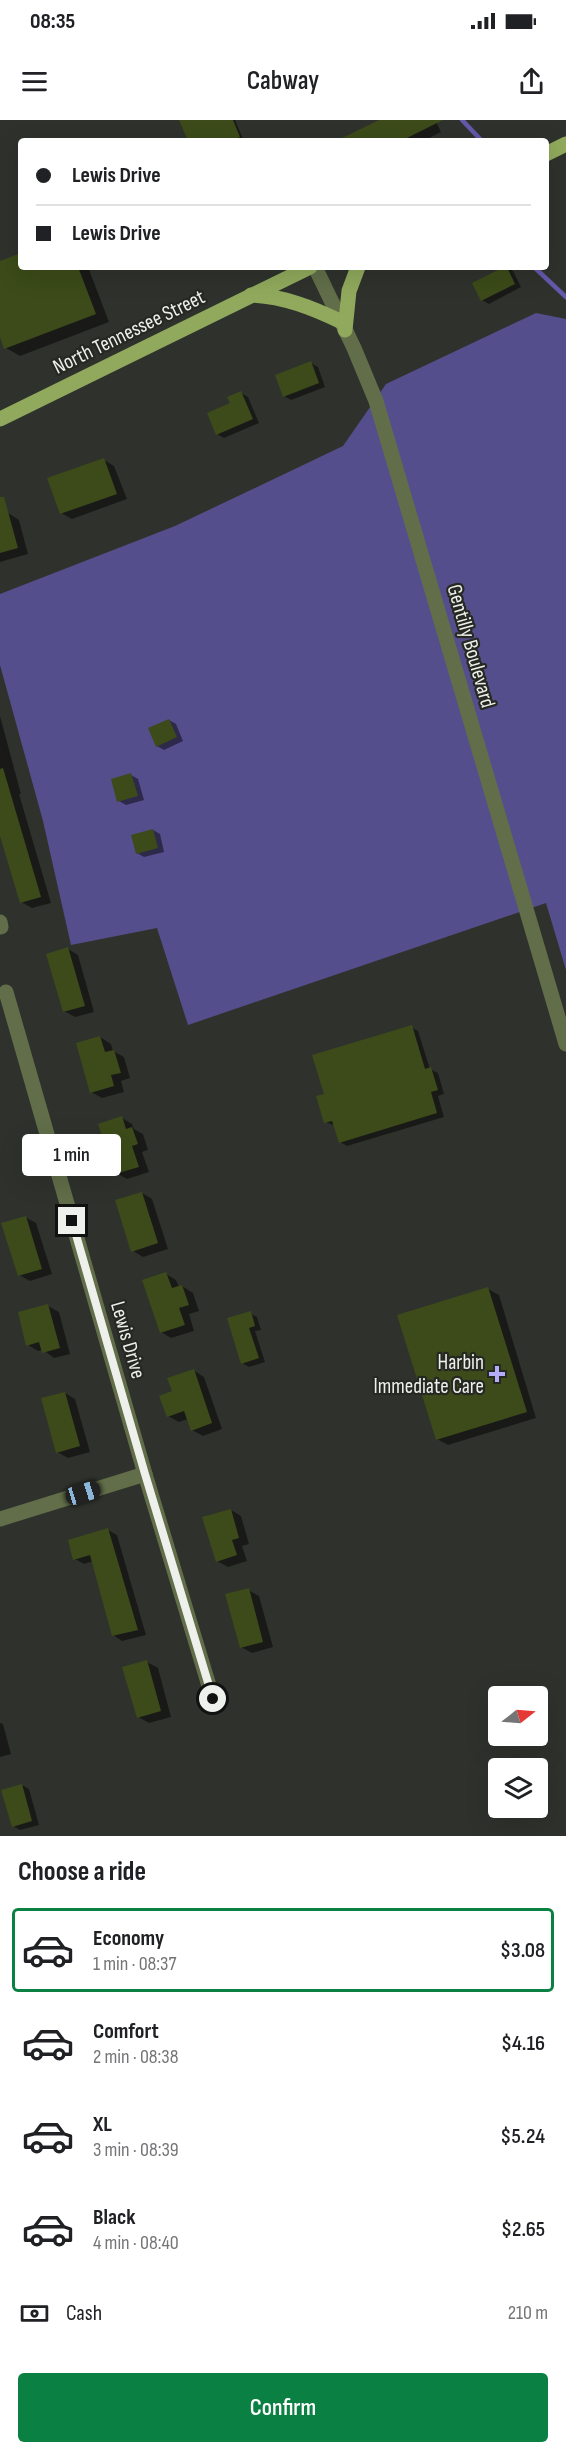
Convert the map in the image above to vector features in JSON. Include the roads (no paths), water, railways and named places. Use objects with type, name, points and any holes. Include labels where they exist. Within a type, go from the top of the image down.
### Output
[{"type":"main road","points":[[549,152],[566,144]]},
{"type":"main road","name":"North Tennessee Street","points":[[0,419],[304,270]]},
{"type":"main road","points":[[251,295],[295,303],[343,326],[349,291],[357,270]]},
{"type":"street","name":"Gentilly Boulevard","points":[[316,270],[372,390],[566,1044]]},
{"type":"street","name":"Lewis Drive","points":[[6,992],[145,1474],[213,1699]]},
{"type":"street","points":[[0,1519],[145,1474]]},
{"type":"waterway","points":[[462,120],[479,138]]},
{"type":"waterway","points":[[537,270],[566,297]]},
{"type":"place","name":"Harbin Immediate Care","points":[[497,1374]]}]
